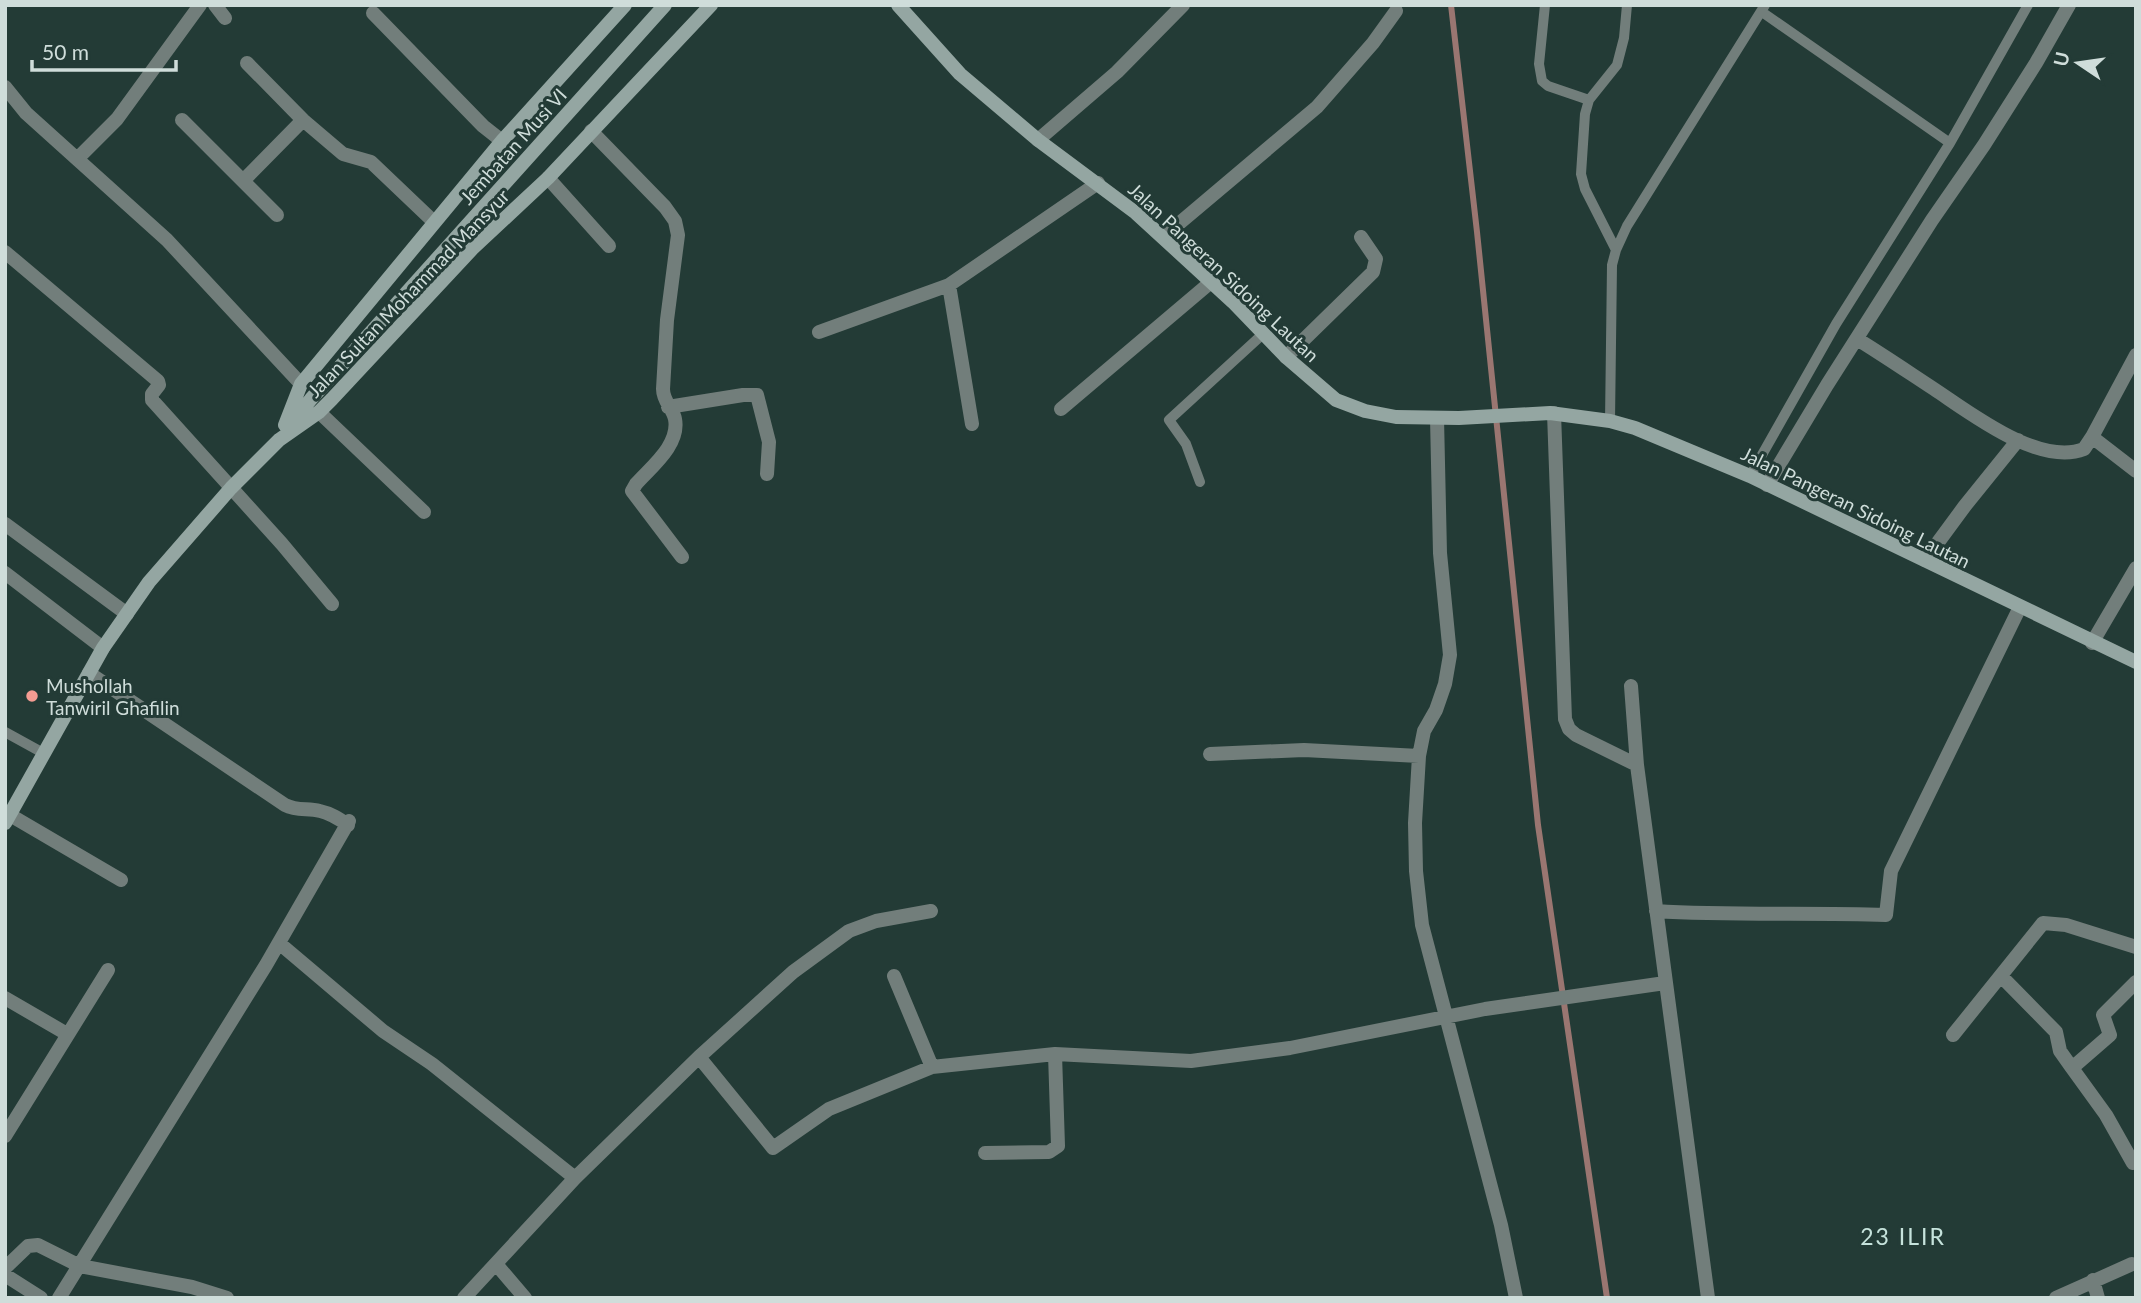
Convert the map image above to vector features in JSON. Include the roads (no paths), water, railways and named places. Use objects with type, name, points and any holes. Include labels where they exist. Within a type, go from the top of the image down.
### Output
[{"type":"street","points":[[77,159],[117,119],[200,5]]},
{"type":"street","points":[[215,5],[225,18]]},
{"type":"street","points":[[279,440],[301,384],[502,141],[625,5]]},
{"type":"street","name":"Jembatan Musi VI","points":[[279,440],[311,399],[665,5]]},
{"type":"street","name":"Jalan Sultan Mohammad Mansyur","points":[[7,819],[103,648],[149,582],[231,488],[279,440],[319,412],[472,249],[548,178],[711,5]]},
{"type":"street","name":"Jalan Pangeran Sidoing Lautan","points":[[898,5],[960,74],[1038,140],[1098,183],[1163,237],[1233,302],[1286,357],[1322,389],[1350,407],[1381,415],[1437,418],[1552,413],[1610,421],[1635,428],[1750,476],[2136,662]]},
{"type":"street","points":[[1038,140],[1117,72],[1183,5]]},
{"type":"street","points":[[1768,485],[1857,338],[1932,220],[1984,145],[2069,5]]},
{"type":"street","points":[[1163,237],[1317,107],[1373,43],[1396,11]]},
{"type":"street","points":[[373,13],[483,126],[502,141]]},
{"type":"street","points":[[247,63],[303,120],[342,154],[371,162],[434,222]]},
{"type":"street","points":[[5,87],[26,113],[167,240],[301,384]]},
{"type":"street","points":[[182,120],[277,215]]},
{"type":"street","points":[[243,181],[303,120]]},
{"type":"street","points":[[591,131],[675,220],[678,244],[667,320],[663,389],[676,424],[670,445],[632,491],[682,557]]},
{"type":"street","points":[[548,178],[609,246]]},
{"type":"street","points":[[819,332],[948,285],[1098,183]]},
{"type":"street","points":[[1286,357],[1373,272],[1376,259],[1361,237]]},
{"type":"street","points":[[5,251],[158,381],[159,385],[152,394],[152,400],[282,544],[332,604]]},
{"type":"street","points":[[1061,409],[1210,282]]},
{"type":"street","points":[[948,285],[972,424]]},
{"type":"street","points":[[1857,338],[1993,428],[2043,448],[2074,451],[2084,449],[2136,356]]},
{"type":"street","points":[[668,407],[757,395],[769,442],[767,474]]},
{"type":"street","points":[[319,412],[424,512]]},
{"type":"street","points":[[1552,413],[1565,719],[1569,729],[1576,735],[1637,765]]},
{"type":"street","points":[[1437,418],[1440,553],[1450,655],[1449,670],[1440,699],[1424,732],[1419,756],[1415,823],[1418,899],[1422,925],[1501,1225],[1516,1298]]},
{"type":"street","points":[[2092,436],[2136,471]]},
{"type":"street","points":[[1924,561],[2018,440]]},
{"type":"street","points":[[5,524],[127,614]]},
{"type":"street","points":[[2092,643],[2136,568]]},
{"type":"street","points":[[5,573],[103,648]]},
{"type":"street","points":[[1656,911],[1886,915],[1891,871],[2020,607]]},
{"type":"street","points":[[59,1298],[279,943],[348,823],[319,810],[296,810],[285,805],[89,673]]},
{"type":"street","points":[[1631,686],[1637,765],[1708,1298]]},
{"type":"street","points":[[1210,754],[1304,750],[1419,756]]},
{"type":"street","points":[[7,819],[121,880]]},
{"type":"street","points":[[464,1298],[575,1178],[699,1057],[793,972],[849,931],[888,918],[932,911]]},
{"type":"street","points":[[1952,1035],[2040,926],[2047,922],[2066,925],[2136,947]]},
{"type":"street","points":[[279,943],[383,1031],[432,1064],[575,1178]]},
{"type":"street","points":[[5,1136],[108,970]]},
{"type":"street","points":[[894,976],[932,1066]]},
{"type":"street","points":[[2001,976],[2056,1032],[2060,1051],[2106,1115],[2133,1163]]},
{"type":"street","points":[[2072,1068],[2110,1035],[2103,1015],[2136,982]]},
{"type":"street","points":[[699,1057],[773,1148],[829,1109],[932,1066],[1055,1054],[1191,1061],[1290,1048],[1447,1017],[1665,983]]},
{"type":"street","points":[[5,998],[67,1034]]},
{"type":"street","points":[[985,1153],[1049,1152],[1058,1146],[1055,1054]]},
{"type":"street","points":[[5,1268],[29,1246],[35,1245],[80,1266],[188,1292],[227,1298]]},
{"type":"street","points":[[496,1264],[525,1298]]},
{"type":"street","points":[[2056,1298],[2132,1264]]},
{"type":"street","points":[[5,1275],[41,1298]]},
{"type":"street","points":[[2093,1280],[2098,1298]]},
{"type":"lane","points":[[1545,5],[1539,64],[1542,81],[1548,86],[1589,100]]},
{"type":"lane","points":[[1616,250],[1581,174],[1585,114],[1589,100],[1617,65],[1624,37],[1627,5]]},
{"type":"lane","points":[[1750,476],[1836,324],[1950,143],[2028,5]]},
{"type":"lane","points":[[1610,421],[1611,281],[1616,250],[1627,226],[1763,8],[1950,143]]},
{"type":"lane","points":[[1200,482],[1186,444],[1169,420],[1261,330]]},
{"type":"lane","points":[[5,732],[45,754]]},
{"type":"waterway","points":[[1451,5],[1538,825],[1607,1298]]},
{"type":"place","name":"Mushollah Tanwiril Ghafilin","points":[[32,696]]},
{"type":"district","name":"23 ILIR","points":[[1903,1236]]}]
